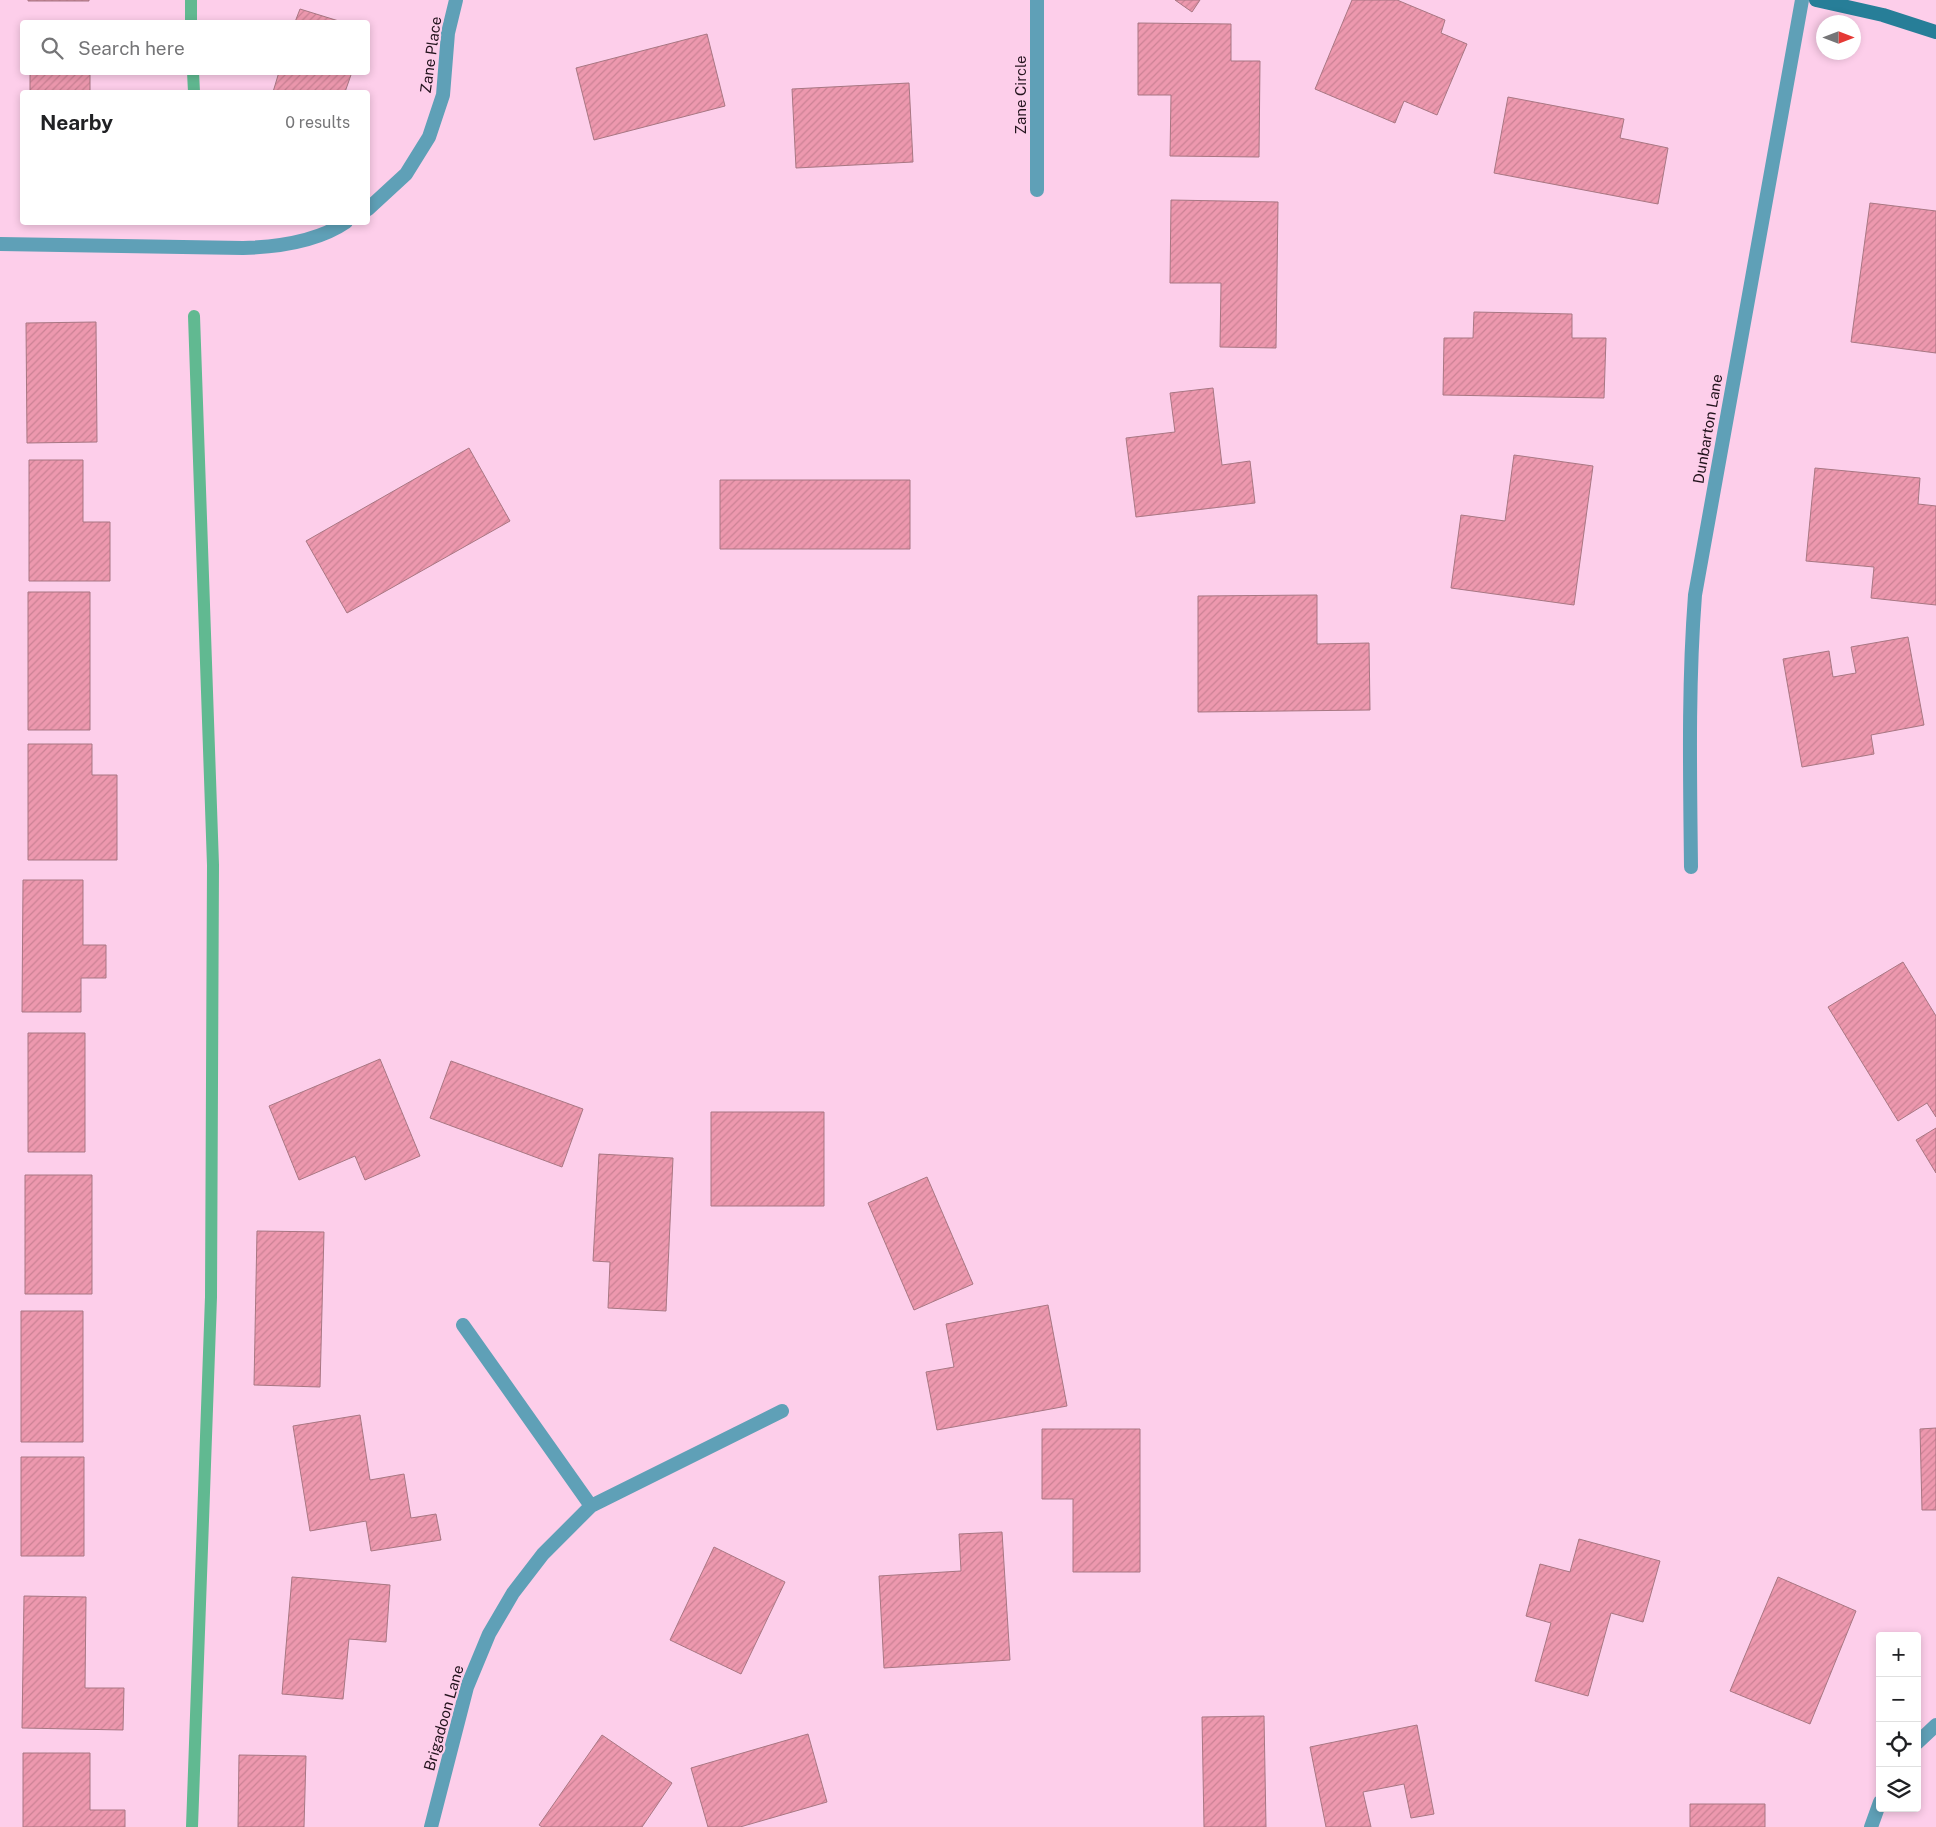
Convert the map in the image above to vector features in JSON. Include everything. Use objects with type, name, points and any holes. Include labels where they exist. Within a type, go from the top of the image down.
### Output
[{"type":"main road","points":[[1816,0],[1883,15],[1936,32]]},
{"type":"street","name":"Zane Place","points":[[370,207],[406,174],[429,137],[443,95],[448,33],[456,0]]},
{"type":"street","name":"Zane Circle","points":[[1037,0],[1037,190]]},
{"type":"street","name":"Dunbarton Lane","points":[[1691,867],[1690,659],[1695,595],[1802,0]]},
{"type":"street","points":[[0,244],[271,247],[292,244],[342,225]]},
{"type":"street","points":[[463,1325],[591,1506]]},
{"type":"street","name":"Brigadoon Lane","points":[[431,1827],[467,1687],[489,1634],[513,1593],[543,1554],[591,1506],[782,1411]]},
{"type":"street","points":[[1921,1739],[1936,1725]]},
{"type":"street","points":[[1871,1827],[1876,1812]]},
{"type":"building","points":[[89,0],[89,1],[28,1]]},
{"type":"building","points":[[1175,0],[1200,0],[1192,12]]},
{"type":"building","points":[[1352,0],[1397,0],[1445,20],[1441,33],[1467,44],[1437,115],[1404,101],[1395,123],[1315,89]]},
{"type":"building","points":[[300,9],[336,20],[296,20]]},
{"type":"building","points":[[1138,23],[1231,24],[1231,61],[1260,61],[1259,157],[1170,156],[1171,95],[1138,95]]},
{"type":"building","points":[[707,34],[725,106],[594,140],[576,68]]},
{"type":"building","points":[[30,75],[90,75],[90,90],[30,90]]},
{"type":"building","points":[[278,75],[351,75],[346,90],[274,90]]},
{"type":"building","points":[[909,83],[913,162],[796,168],[792,89]]},
{"type":"building","points":[[1508,97],[1624,119],[1620,138],[1668,148],[1658,204],[1494,173]]},
{"type":"building","points":[[1171,200],[1278,202],[1276,348],[1220,347],[1221,283],[1170,283]]},
{"type":"building","points":[[1870,203],[1936,211],[1936,353],[1851,342]]},
{"type":"building","points":[[1474,312],[1572,314],[1572,338],[1606,338],[1604,398],[1443,395],[1444,338],[1473,338]]},
{"type":"building","points":[[96,322],[97,442],[27,443],[26,323]]},
{"type":"building","points":[[1213,388],[1222,465],[1250,461],[1255,503],[1136,517],[1126,438],[1175,432],[1170,393]]},
{"type":"building","points":[[469,448],[510,521],[347,613],[306,541]]},
{"type":"building","points":[[1514,455],[1593,466],[1574,605],[1451,588],[1461,515],[1505,521]]},
{"type":"building","points":[[29,460],[83,460],[83,522],[110,522],[110,581],[29,581]]},
{"type":"building","points":[[1815,468],[1920,478],[1918,504],[1936,506],[1936,605],[1871,598],[1874,567],[1806,561]]},
{"type":"building","points":[[720,480],[910,480],[910,549],[720,549]]},
{"type":"building","points":[[28,592],[90,592],[90,730],[28,730]]},
{"type":"building","points":[[1317,595],[1317,644],[1369,643],[1370,710],[1198,712],[1198,596]]},
{"type":"building","points":[[1908,637],[1924,725],[1871,735],[1874,754],[1802,767],[1783,659],[1829,651],[1833,677],[1856,673],[1851,647]]},
{"type":"building","points":[[28,744],[92,744],[92,775],[117,775],[117,860],[28,860]]},
{"type":"building","points":[[23,880],[83,880],[83,945],[106,945],[106,978],[81,978],[81,1012],[22,1012]]},
{"type":"building","points":[[1903,962],[1936,1016],[1936,1117],[1927,1103],[1898,1121],[1828,1007]]},
{"type":"building","points":[[28,1033],[85,1033],[85,1152],[28,1152]]},
{"type":"building","points":[[380,1059],[420,1156],[365,1180],[355,1156],[299,1180],[269,1106]]},
{"type":"building","points":[[451,1061],[583,1109],[562,1167],[430,1118]]},
{"type":"building","points":[[711,1112],[824,1112],[824,1206],[711,1206]]},
{"type":"building","points":[[1936,1128],[1936,1173],[1916,1140]]},
{"type":"building","points":[[599,1154],[673,1158],[666,1311],[608,1308],[610,1262],[593,1261]]},
{"type":"building","points":[[25,1175],[92,1175],[92,1294],[25,1294]]},
{"type":"building","points":[[927,1177],[973,1284],[914,1310],[868,1203]]},
{"type":"building","points":[[257,1231],[324,1232],[320,1387],[254,1385]]},
{"type":"building","points":[[1048,1305],[1067,1406],[937,1430],[926,1372],[954,1367],[946,1324]]},
{"type":"building","points":[[21,1311],[83,1311],[83,1442],[21,1442]]},
{"type":"building","points":[[360,1415],[370,1480],[404,1474],[411,1518],[436,1514],[441,1540],[371,1551],[366,1521],[310,1531],[293,1426]]},
{"type":"building","points":[[1936,1428],[1936,1510],[1922,1510],[1920,1429]]},
{"type":"building","points":[[1042,1429],[1140,1429],[1140,1572],[1073,1572],[1073,1499],[1042,1499]]},
{"type":"building","points":[[21,1457],[84,1457],[84,1556],[21,1556]]},
{"type":"building","points":[[1002,1532],[1010,1660],[884,1668],[879,1576],[961,1571],[959,1534]]},
{"type":"building","points":[[1579,1539],[1660,1561],[1643,1622],[1611,1613],[1588,1696],[1535,1681],[1551,1623],[1526,1616],[1540,1564],[1570,1572]]},
{"type":"building","points":[[714,1547],[785,1582],[741,1674],[670,1640]]},
{"type":"building","points":[[292,1577],[390,1585],[386,1642],[349,1639],[343,1699],[282,1694]]},
{"type":"building","points":[[1778,1577],[1856,1611],[1810,1724],[1730,1691]]},
{"type":"building","points":[[24,1596],[86,1597],[85,1688],[124,1688],[123,1730],[22,1728]]},
{"type":"building","points":[[1264,1716],[1266,1827],[1204,1827],[1202,1717]]},
{"type":"building","points":[[1417,1725],[1434,1814],[1411,1818],[1404,1784],[1363,1792],[1371,1827],[1326,1827],[1310,1747]]},
{"type":"building","points":[[808,1734],[827,1802],[740,1827],[708,1827],[691,1768]]},
{"type":"building","points":[[602,1735],[672,1783],[642,1827],[542,1827],[539,1825]]},
{"type":"building","points":[[23,1753],[90,1753],[90,1810],[125,1810],[125,1827],[23,1827]]},
{"type":"building","points":[[239,1755],[306,1756],[304,1827],[238,1827]]},
{"type":"building","points":[[1690,1804],[1765,1804],[1765,1827],[1690,1827]]},
{"type":"waterway","points":[[191,0],[191,20]]},
{"type":"waterway","points":[[193,75],[194,90]]},
{"type":"waterway","points":[[192,1827],[211,1297],[213,865],[194,316]]}]
